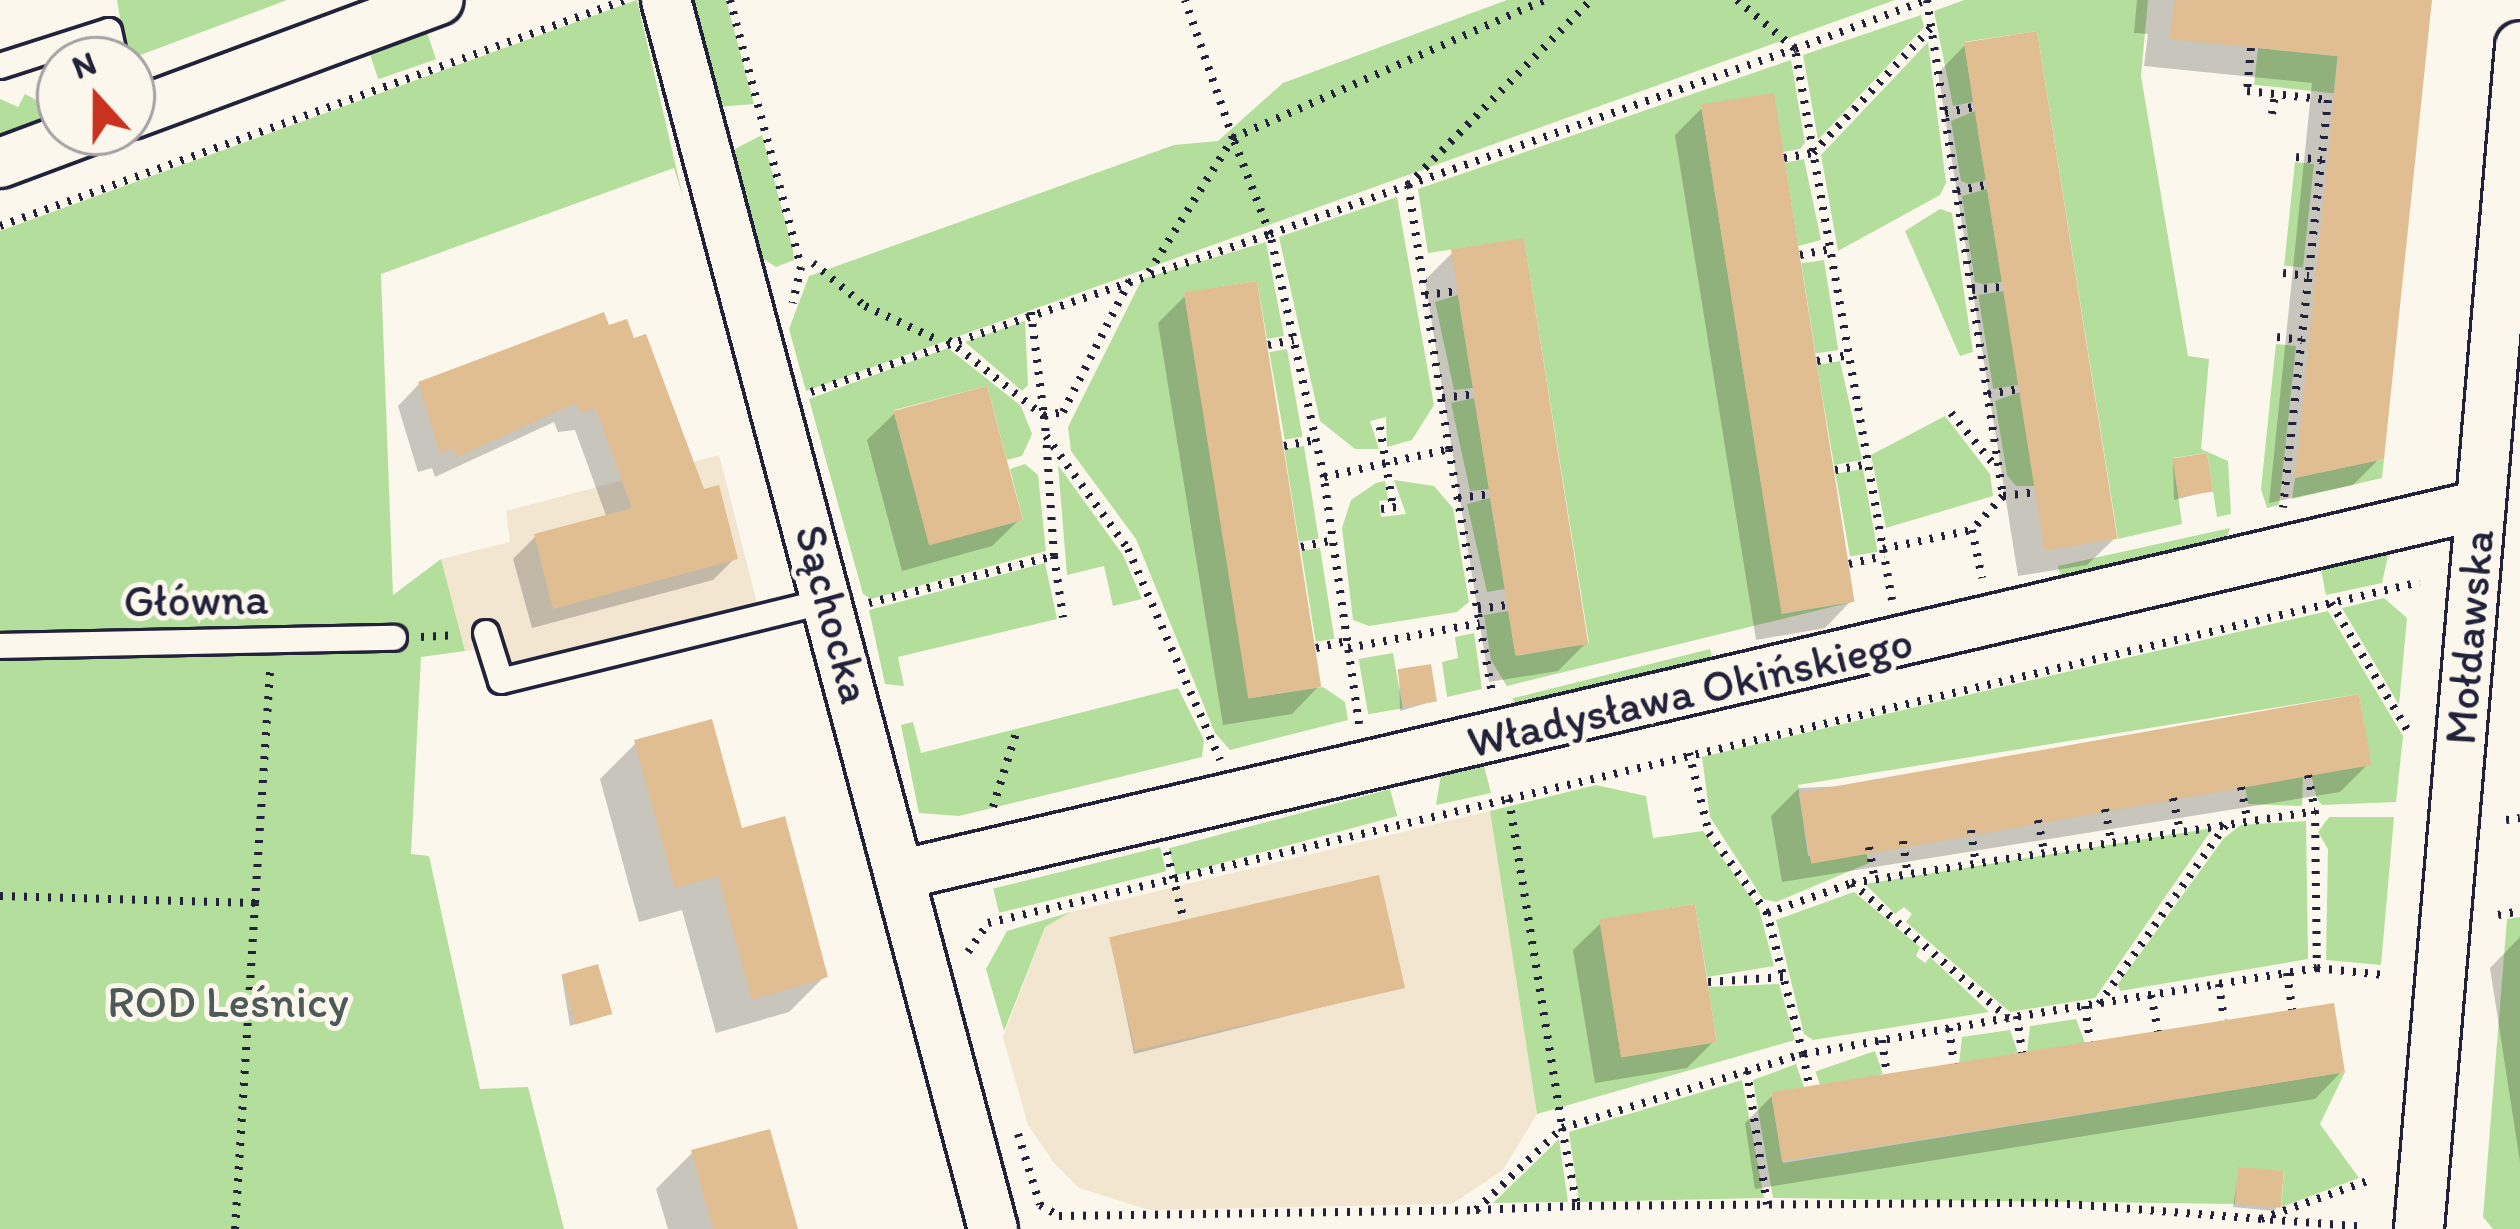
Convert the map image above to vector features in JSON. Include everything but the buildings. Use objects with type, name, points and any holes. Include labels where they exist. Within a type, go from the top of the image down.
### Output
[{"type":"street","points":[[156,105],[438,0]]},
{"type":"street","name":"Sąchocka","points":[[666,0],[844,603],[898,875],[993,1229]]},
{"type":"street","name":"Mołdawska","points":[[2419,1229],[2480,505],[2513,191],[2520,46]]},
{"type":"street","points":[[0,163],[36,150]]},
{"type":"street","name":"Władysława Okińskiego","points":[[898,875],[2480,505]]},
{"type":"lane","points":[[0,66],[36,55]]},
{"type":"lane","points":[[486,633],[501,681],[844,603]]},
{"type":"lane","name":"Główna","points":[[0,646],[394,638]]},
{"type":"path","points":[[0,226],[626,0]]},
{"type":"path","points":[[730,0],[802,267]]},
{"type":"path","points":[[1185,0],[1270,233],[1324,477],[1358,724]]},
{"type":"path","points":[[1148,273],[1233,138],[1544,0]]},
{"type":"path","points":[[1408,185],[1591,0]]},
{"type":"path","points":[[1737,0],[1795,49],[1892,601]]},
{"type":"path","points":[[802,395],[1927,0],[2003,496]]},
{"type":"path","points":[[1784,158],[1814,153],[1932,27]]},
{"type":"path","points":[[2251,48],[2247,92],[2328,100],[2283,509]]},
{"type":"path","points":[[2272,114],[2275,94]]},
{"type":"path","points":[[1945,113],[1974,107]]},
{"type":"path","points":[[2296,157],[2322,160]]},
{"type":"path","points":[[1408,185],[1492,694]]},
{"type":"path","points":[[1957,191],[1986,185]]},
{"type":"path","points":[[1800,255],[1830,249]]},
{"type":"path","points":[[813,263],[865,306],[945,341],[1045,416],[1063,412],[1131,279]]},
{"type":"path","points":[[2283,273],[2309,276]]},
{"type":"path","points":[[1972,290],[2003,287]]},
{"type":"path","points":[[1425,295],[1457,291]]},
{"type":"path","points":[[1031,312],[1064,617]]},
{"type":"path","points":[[2276,338],[2302,340]]},
{"type":"path","points":[[1268,345],[1294,340]]},
{"type":"path","points":[[1817,361],[1849,355]]},
{"type":"path","points":[[1988,394],[2019,389]]},
{"type":"path","points":[[1442,398],[1474,394]]},
{"type":"path","points":[[1951,413],[2000,471]]},
{"type":"path","points":[[1380,428],[1398,507],[1382,509]]},
{"type":"path","points":[[1046,436],[1128,549],[1147,603],[1220,760]]},
{"type":"path","points":[[1284,446],[1316,440]]},
{"type":"path","points":[[1324,477],[1449,449]]},
{"type":"path","points":[[1834,470],[1868,464]]},
{"type":"path","points":[[1850,564],[1972,530],[2003,496],[2036,492]]},
{"type":"path","points":[[1458,498],[1490,494]]},
{"type":"path","points":[[1960,584],[1982,578],[1972,530]]},
{"type":"path","points":[[1300,548],[1333,540]]},
{"type":"path","points":[[844,603],[1054,556]]},
{"type":"path","points":[[972,970],[967,950],[988,923],[2420,582]]},
{"type":"path","points":[[1880,604],[1915,595]]},
{"type":"path","points":[[2331,603],[2409,734]]},
{"type":"path","points":[[1478,609],[1508,605]]},
{"type":"path","points":[[1316,648],[1480,623]]},
{"type":"path","points":[[394,638],[486,633]]},
{"type":"path","points":[[235,1229],[272,640]]},
{"type":"path","points":[[1470,699],[1514,688]]},
{"type":"path","points":[[1335,730],[1381,719]]},
{"type":"path","points":[[1012,814],[988,820],[1017,730]]},
{"type":"path","points":[[1689,753],[1709,833],[1767,913],[1809,1086]]},
{"type":"path","points":[[1197,766],[1244,754]]},
{"type":"path","points":[[2308,775],[2315,811],[2317,968]]},
{"type":"path","points":[[2241,787],[2247,819]]},
{"type":"path","points":[[2173,798],[2179,827]]},
{"type":"path","points":[[1509,799],[1576,1206]]},
{"type":"path","points":[[2105,808],[2111,839]]},
{"type":"path","points":[[1767,913],[1874,874],[2315,811]]},
{"type":"path","points":[[1157,816],[1184,921]]},
{"type":"path","points":[[2506,820],[2520,818]]},
{"type":"path","points":[[2038,820],[2044,850]]},
{"type":"path","points":[[2099,1004],[2229,820]]},
{"type":"path","points":[[1971,830],[1975,860]]},
{"type":"path","points":[[1903,841],[1907,871]]},
{"type":"path","points":[[1869,847],[1874,874]]},
{"type":"path","points":[[1852,883],[2012,1017],[2022,1053]]},
{"type":"path","points":[[0,896],[255,904]]},
{"type":"path","points":[[2498,915],[2520,911]]},
{"type":"path","points":[[1476,1210],[1562,1128],[1803,1054],[2317,968],[2384,975]]},
{"type":"path","points":[[2287,973],[2292,1010]]},
{"type":"path","points":[[1708,982],[1784,977]]},
{"type":"path","points":[[2219,984],[2224,1020]]},
{"type":"path","points":[[2151,995],[2158,1031]]},
{"type":"path","points":[[2085,1006],[2090,1042]]},
{"type":"path","points":[[1949,1028],[1954,1064]]},
{"type":"path","points":[[1882,1040],[1887,1074]]},
{"type":"path","points":[[1747,1071],[1767,1205]]},
{"type":"path","points":[[1012,1113],[1040,1205],[1059,1216],[2055,1203],[2357,1226]]},
{"type":"path","points":[[2258,1220],[2367,1180]]},
{"type":"shaded area","points":[[719,455],[758,607],[489,669],[484,649],[465,651],[441,559],[510,542],[506,511]]},
{"type":"shaded area","points":[[1490,811],[1537,1114],[1503,1170],[1452,1204],[1149,1210],[1079,1188],[1054,1163],[1028,1125],[1003,1037],[1045,927],[1071,912]]},
{"type":"green space","points":[[117,0],[287,0],[156,49],[156,36],[123,36]]},
{"type":"green space","name":"ROD Leśnicy","points":[[637,0],[683,197],[674,168],[381,274],[393,595],[441,559],[465,651],[421,657],[411,854],[429,856],[480,1089],[528,1087],[564,1229],[0,1229],[0,231]]},
{"type":"green space","points":[[688,0],[726,0],[754,104],[717,107]]},
{"type":"green space","points":[[1507,0],[1895,0],[806,391],[789,329],[809,276],[1174,145],[1218,141],[1283,83]]},
{"type":"green space","points":[[1964,0],[2148,0],[2141,76],[2188,356],[2209,359],[2201,449],[2228,461],[2231,514],[2217,517],[2207,453],[2173,458],[2182,524],[2118,539],[2037,31],[1964,42],[1973,102],[1953,106],[1934,11]]},
{"type":"green space","points":[[1921,15],[1924,27],[1818,140],[1803,55]]},
{"type":"green space","points":[[426,30],[436,59],[378,79],[368,50]]},
{"type":"green space","points":[[1928,42],[1946,183],[1940,195],[1838,251],[1821,155]]},
{"type":"green space","points":[[2258,48],[2338,56],[2334,93],[2254,85]]},
{"type":"green space","points":[[1791,60],[1805,143],[1800,149],[1783,152],[1773,94],[1701,106],[1782,614],[1856,601],[1507,686],[1491,660],[1484,615],[1508,611],[1517,656],[1589,643],[1524,239],[1428,253],[1418,189]]},
{"type":"green space","points":[[25,94],[36,100],[36,126],[0,140],[0,99],[18,107]]},
{"type":"green space","points":[[1975,111],[1986,180],[1969,184],[1961,181],[1951,121]]},
{"type":"green space","points":[[762,135],[793,250],[794,260],[776,267],[756,254],[729,152]]},
{"type":"green space","points":[[1804,159],[1821,240],[1798,246],[1785,163]]},
{"type":"green space","points":[[2295,162],[2314,164],[2303,267],[2284,265]]},
{"type":"green space","points":[[1987,189],[2002,282],[1983,284],[1975,282],[1962,196]]},
{"type":"green space","points":[[1397,197],[1434,405],[1412,440],[1387,447],[1386,417],[1370,421],[1379,449],[1355,449],[1320,421],[1279,237]]},
{"type":"green space","points":[[1940,209],[1952,213],[1973,352],[1960,356],[1905,231]]},
{"type":"green space","points":[[1266,242],[1284,336],[1267,339],[1257,281],[1184,293],[1250,698],[1323,687],[1345,702],[1348,720],[1230,750],[1215,733],[1136,539],[1071,451],[1068,427],[1142,279]]},
{"type":"green space","points":[[1824,260],[1838,350],[1816,353],[1801,264]]},
{"type":"green space","points":[[2004,291],[2019,385],[1993,389],[1978,295]]},
{"type":"green space","points":[[1458,295],[1473,388],[1454,390],[1435,302]]},
{"type":"green space","points":[[1025,321],[1028,385],[1022,391],[965,342]]},
{"type":"green space","points":[[2276,344],[2296,346],[2279,505],[2267,508],[2261,489]]},
{"type":"green space","points":[[948,348],[1021,406],[1032,434],[1022,456],[1007,460],[987,386],[894,410],[929,545],[1023,520],[1010,469],[1025,464],[1038,475],[1046,551],[871,599],[863,594],[809,399]]},
{"type":"green space","points":[[1287,349],[1302,437],[1285,440],[1269,352]]},
{"type":"green space","points":[[1840,361],[1862,460],[1834,465],[1817,365]]},
{"type":"green space","points":[[2020,392],[2035,486],[2016,486],[2007,475],[1995,401]]},
{"type":"green space","points":[[1474,398],[1489,489],[1470,491],[1451,403]]},
{"type":"green space","points":[[1945,416],[1990,474],[1993,496],[1886,528],[1871,455]]},
{"type":"green space","points":[[1304,446],[1319,539],[1299,542],[1284,449]]},
{"type":"green space","points":[[2384,459],[2382,478],[2292,499],[2295,478]]},
{"type":"green space","points":[[1058,465],[1123,555],[1142,599],[1113,606],[1104,566],[1067,575]]},
{"type":"green space","points":[[1863,469],[1878,552],[1850,557],[1835,474]]},
{"type":"green space","points":[[1394,480],[1434,486],[1453,508],[1469,602],[1457,612],[1369,626],[1353,620],[1342,528],[1351,500],[1385,481],[1388,500],[1379,501],[1381,517],[1406,514]]},
{"type":"green space","points":[[1490,498],[1505,589],[1487,592],[1467,504]]},
{"type":"green space","points":[[2230,528],[2226,541],[2062,584],[2058,566]]},
{"type":"green space","points":[[1320,548],[1334,639],[1316,642],[1301,551]]},
{"type":"green space","points":[[2389,551],[2382,583],[2326,595],[2320,565]]},
{"type":"green space","points":[[1045,563],[1057,619],[898,657],[904,686],[885,684],[869,610]]},
{"type":"green space","points":[[2384,598],[2407,618],[2399,705],[2342,608]]},
{"type":"green space","points":[[2328,611],[2403,736],[2396,802],[2322,805],[2317,799],[2311,775],[2371,765],[2359,694],[1798,785],[1808,856],[1865,848],[1869,863],[1776,902],[1763,899],[1710,817],[1702,757]]},
{"type":"green space","points":[[1474,633],[1482,689],[1447,697],[1442,662],[1458,658],[1455,637]]},
{"type":"green space","points":[[1710,649],[1714,665],[1517,714],[1513,698]]},
{"type":"green space","points":[[1393,653],[1403,708],[1368,714],[1359,659]]},
{"type":"green space","points":[[1178,688],[1204,740],[1202,757],[959,816],[919,813],[901,725],[913,722],[921,753]]},
{"type":"green space","points":[[1483,762],[1491,793],[1436,805],[1441,775]]},
{"type":"green space","points":[[2303,776],[2302,806],[2248,804],[2245,786]]},
{"type":"green space","points":[[1596,785],[1646,796],[1653,838],[1703,831],[1759,909],[1774,966],[1707,977],[1695,904],[1600,920],[1621,1057],[1717,1042],[1708,987],[1779,984],[1795,1040],[1537,1114],[1490,811]]},
{"type":"green space","points":[[1390,789],[1397,816],[1176,875],[1169,848]]},
{"type":"green space","points":[[2329,817],[2394,817],[2381,965],[2326,960],[2328,849],[2318,832]]},
{"type":"green space","points":[[2306,821],[2308,959],[2120,991],[2118,984],[2224,838],[2241,825]]},
{"type":"green space","points":[[2213,828],[2095,998],[2010,1012],[1906,922],[1912,914],[1904,907],[1895,914],[1865,884]]},
{"type":"green space","points":[[1160,847],[1166,871],[999,913],[993,889]]},
{"type":"green space","points":[[1854,892],[1920,947],[1916,956],[1925,963],[1930,957],[1989,1012],[1813,1040],[1804,1034],[1776,920]]},
{"type":"green space","points":[[1071,912],[1045,927],[1004,1031],[986,969],[1007,931]]},
{"type":"green space","points":[[2520,917],[2520,1229],[2493,1229],[2483,1217],[2507,919]]},
{"type":"green space","points":[[2076,1019],[2085,1043],[2027,1052],[2030,1026]]},
{"type":"green space","points":[[2010,1030],[2018,1053],[1959,1064],[1962,1037]]},
{"type":"green space","points":[[1875,1051],[1883,1074],[1823,1094],[1815,1072]]},
{"type":"green space","points":[[1796,1064],[1804,1087],[1771,1093],[1783,1163],[2345,1072],[2320,1124],[2359,1178],[2281,1207],[2284,1171],[2238,1168],[2236,1204],[1773,1198],[1753,1080]]},
{"type":"green space","points":[[1742,1080],[1764,1198],[1579,1202],[1569,1132]]},
{"type":"green space","points":[[1559,1139],[1568,1202],[1493,1203]]}]
